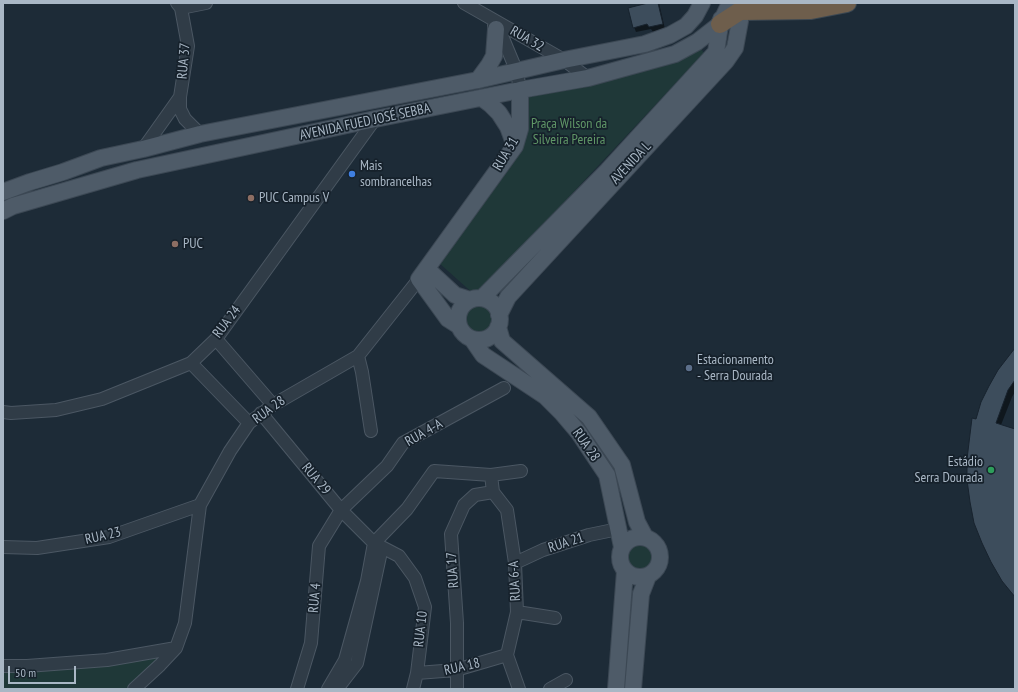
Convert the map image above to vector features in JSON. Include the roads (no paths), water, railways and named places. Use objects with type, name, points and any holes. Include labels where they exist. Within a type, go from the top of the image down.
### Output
[{"type":"highway","points":[[720,24],[737,6],[811,10],[846,3]]},
{"type":"main road","name":"AVENIDA FUED JOSÉ SEBBA","points":[[3,192],[101,158],[200,134],[478,80],[564,60],[645,44],[670,36],[686,26],[695,16],[702,3]]},
{"type":"main road","points":[[706,3],[716,15],[720,24]]},
{"type":"main road","points":[[716,52],[722,3]]},
{"type":"main road","name":"AVENIDA L","points":[[476,299],[613,174],[726,61],[735,48],[739,31],[737,6]]},
{"type":"main road","name":"AVENIDA FUED JOSÉ SEBBA","points":[[3,211],[13,206],[137,170],[375,119],[588,78],[675,54],[697,42],[720,24]]},
{"type":"main road","points":[[478,80],[494,56],[496,28]]},
{"type":"main road","points":[[697,42],[706,42],[712,45],[716,52]]},
{"type":"main road","name":"AVENIDA L","points":[[498,321],[508,297],[716,52]]},
{"type":"main road","name":"RUA 31","points":[[423,274],[515,146],[520,129],[520,90]]},
{"type":"main road","points":[[482,98],[490,104],[508,127],[515,146]]},
{"type":"main road","points":[[423,274],[454,295],[476,299],[493,304],[498,321],[495,332],[484,339],[472,339],[462,332],[459,326],[458,314],[461,308],[476,299]]},
{"type":"main road","points":[[423,274],[448,319],[459,326]]},
{"type":"main road","name":"RUA 28","points":[[498,321],[502,342],[589,417],[622,465],[637,522],[645,537]]},
{"type":"main road","name":"RUA 28","points":[[472,339],[483,355],[545,396],[579,433],[607,475],[622,547]]},
{"type":"main road","points":[[645,537],[656,544],[659,549],[660,555],[658,568],[654,573],[648,576],[635,578],[625,571],[621,566],[619,559],[622,547],[626,542],[632,538],[645,537]]},
{"type":"main road","points":[[616,689],[625,571]]},
{"type":"main road","points":[[633,689],[642,594],[648,576]]},
{"type":"street","points":[[179,6],[206,3]]},
{"type":"street","name":"RUA 32","points":[[464,3],[564,60],[588,78]]},
{"type":"street","name":"RUA 37","points":[[179,6],[188,46],[180,97],[180,109],[185,119],[200,134]]},
{"type":"street","name":"RUA 31","points":[[484,15],[502,36],[517,72],[520,90]]},
{"type":"street","name":"RUA 37","points":[[142,149],[180,97]]},
{"type":"street","name":"RUA 24","points":[[3,412],[11,413],[56,410],[102,400],[191,363],[216,339],[375,119]]},
{"type":"street","name":"RUA 28","points":[[176,648],[185,623],[200,505],[230,451],[249,424],[261,413],[358,356],[423,274]]},
{"type":"street","points":[[216,339],[273,405]]},
{"type":"street","points":[[358,356],[371,430]]},
{"type":"street","points":[[191,363],[249,424]]},
{"type":"street","name":"RUA 4-A","points":[[341,510],[387,466],[403,443],[504,388]]},
{"type":"street","name":"RUA 29","points":[[261,413],[341,510],[378,545]]},
{"type":"street","points":[[328,689],[345,660],[378,545],[408,509],[434,471],[491,475],[521,470]]},
{"type":"street","points":[[491,475],[493,492]]},
{"type":"street","name":"RUA 6-A","points":[[493,492],[507,510],[515,563],[517,612],[507,655]]},
{"type":"street","name":"RUA 17","points":[[457,689],[457,623],[451,534],[464,505],[475,495],[493,492]]},
{"type":"street","name":"RUA 23","points":[[3,547],[37,548],[109,537],[200,505]]},
{"type":"street","name":"RUA 4","points":[[301,688],[311,643],[319,546],[341,510]]},
{"type":"street","name":"RUA 21","points":[[515,563],[543,550],[574,539],[618,529]]},
{"type":"street","points":[[337,689],[357,663],[378,545]]},
{"type":"street","name":"RUA 10","points":[[378,545],[399,556],[415,578],[425,607],[417,673],[413,689]]},
{"type":"street","points":[[517,612],[555,618]]},
{"type":"street","points":[[3,666],[26,666],[107,660],[176,648]]},
{"type":"street","points":[[134,689],[176,648]]},
{"type":"street","points":[[507,655],[519,689]]},
{"type":"street","name":"RUA 18","points":[[417,673],[456,670],[507,655]]},
{"type":"street","points":[[550,689],[566,680]]},
{"type":"place","name":"Mais sombrancelhas","points":[[352,174]]},
{"type":"place","name":"PUC Campus V","points":[[251,198]]},
{"type":"place","name":"PUC","points":[[175,244]]},
{"type":"place","name":"Estacionamento - Serra Dourada","points":[[689,368]]},
{"type":"place","name":"Estádio Serra Dourada","points":[[991,470]]},
{"type":"park label","name":"Praça Wilson da Silveira Pereira","points":[[569,132]]}]
